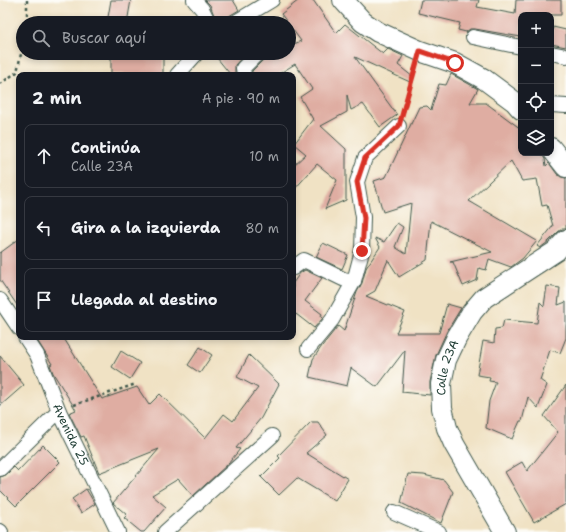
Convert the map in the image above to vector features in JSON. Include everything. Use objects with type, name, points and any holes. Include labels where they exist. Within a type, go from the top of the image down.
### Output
[{"type":"main road","points":[[343,0],[363,22],[378,32],[420,51],[455,63],[484,79],[518,103]]},
{"type":"main road","points":[[554,152],[566,167]]},
{"type":"main road","name":"Calle 23A","points":[[505,532],[458,451],[447,428],[442,408],[441,384],[446,360],[457,337],[472,312],[484,298],[556,251],[566,240]]},
{"type":"street","points":[[194,0],[202,9],[206,16]]},
{"type":"street","points":[[249,16],[272,0]]},
{"type":"street","points":[[473,37],[518,46]]},
{"type":"street","points":[[554,54],[566,56]]},
{"type":"street","points":[[180,72],[191,60]]},
{"type":"street","points":[[244,72],[243,68],[251,60]]},
{"type":"street","points":[[554,105],[566,106]]},
{"type":"street","points":[[308,350],[332,320],[354,281],[362,251],[364,218],[357,182],[365,158],[399,126]]},
{"type":"street","points":[[296,266],[304,260],[343,279],[354,281]]},
{"type":"street","points":[[0,300],[16,324]]},
{"type":"street","name":"Avenida 25","points":[[27,340],[37,355],[59,411],[118,532]]},
{"type":"street","points":[[0,469],[59,411]]},
{"type":"street","points":[[165,532],[272,436]]},
{"type":"street","points":[[394,512],[439,532]]},
{"type":"path","points":[[27,0],[27,16]]},
{"type":"path","points":[[399,126],[420,51]]},
{"type":"path","points":[[17,72],[20,60]]},
{"type":"path","points":[[0,84],[16,73]]},
{"type":"path","points":[[59,411],[136,384]]},
{"type":"building","points":[[111,0],[131,0],[128,16],[108,16]]},
{"type":"building","points":[[205,0],[233,0],[239,10],[229,16],[214,16],[210,5]]},
{"type":"building","points":[[299,0],[313,0],[336,33],[345,24],[383,54],[388,49],[403,56],[398,65],[413,77],[410,82],[355,57],[397,115],[380,127],[363,104],[351,110],[347,95],[347,112],[321,126],[346,149],[346,200],[325,209],[337,180],[317,164],[296,188],[296,163],[306,154],[296,146],[296,141],[313,119],[300,97],[312,89],[295,64],[282,72],[252,72],[263,60],[296,60],[296,43],[301,41],[296,34],[296,16],[282,16],[281,14]]},
{"type":"building","points":[[421,0],[479,0],[477,7],[515,14],[516,0],[561,0],[561,15],[554,15],[554,12],[518,12],[518,36],[475,29],[470,29],[466,32],[458,30],[460,23],[418,13]]},
{"type":"building","points":[[554,27],[566,30],[566,47],[554,45]]},
{"type":"building","points":[[111,60],[163,60],[163,72],[111,72]]},
{"type":"building","points":[[219,60],[240,60],[235,65],[235,72],[228,72]]},
{"type":"building","points":[[451,74],[478,89],[470,103],[486,103],[518,127],[518,156],[543,156],[546,166],[549,163],[557,174],[566,178],[566,229],[562,229],[540,248],[537,246],[553,226],[547,205],[542,206],[537,179],[522,181],[511,161],[469,201],[537,241],[523,258],[511,267],[489,259],[486,270],[479,268],[477,280],[463,286],[453,262],[450,262],[492,252],[431,221],[427,260],[399,277],[388,260],[375,291],[366,296],[405,312],[396,333],[439,333],[447,304],[461,308],[447,331],[436,355],[430,382],[430,395],[402,392],[405,350],[377,387],[351,368],[347,386],[309,377],[313,359],[322,346],[338,326],[344,331],[366,268],[380,247],[375,238],[384,242],[397,223],[403,227],[395,247],[406,254],[411,203],[383,212],[374,181],[386,177],[419,107],[427,106],[431,110],[439,84],[446,85]]},
{"type":"building","points":[[16,241],[16,304],[0,280],[0,253]]},
{"type":"building","points":[[323,243],[348,255],[342,269],[316,257]]},
{"type":"building","points":[[305,270],[322,278],[305,301],[322,314],[321,316],[323,318],[314,328],[296,314],[296,279],[300,273]]},
{"type":"building","points":[[547,286],[560,288],[558,305],[566,302],[566,338],[560,353],[550,350],[540,380],[547,385],[538,408],[528,397],[522,421],[520,421],[512,439],[486,428],[489,401],[496,382],[489,381],[490,377],[477,375],[483,341],[494,343],[495,329],[502,328],[504,320],[537,323],[540,302],[544,306]]},
{"type":"building","points":[[37,340],[65,340],[102,399],[137,387],[149,405],[160,394],[205,438],[224,414],[233,421],[258,388],[237,377],[249,355],[279,384],[261,418],[236,448],[240,449],[228,464],[193,496],[178,479],[152,495],[166,507],[144,532],[141,532],[124,518],[127,515],[113,503],[159,449],[99,473],[84,436],[81,437],[69,413],[76,410],[53,373],[50,365],[52,364]]},
{"type":"building","points":[[200,347],[212,355],[200,373],[188,365]]},
{"type":"building","points":[[121,351],[140,363],[130,379],[112,367]]},
{"type":"building","points":[[0,356],[24,385],[0,406]]},
{"type":"building","points":[[566,385],[566,504],[534,522],[505,472],[522,462],[527,471],[558,432],[544,416]]},
{"type":"building","points":[[311,422],[318,422],[327,435],[306,453],[348,479],[335,501],[297,478],[279,495],[261,477],[280,458],[278,456]]},
{"type":"building","points":[[43,445],[60,462],[16,506],[0,490],[0,477],[6,475],[14,467],[18,471]]},
{"type":"building","points":[[408,474],[424,475],[444,480],[453,492],[441,523],[401,503]]},
{"type":"building","points":[[86,489],[95,504],[81,513],[72,499]]},
{"type":"route","points":[[362,251],[364,218],[357,182],[365,158],[399,126],[420,51],[455,63]]}]
